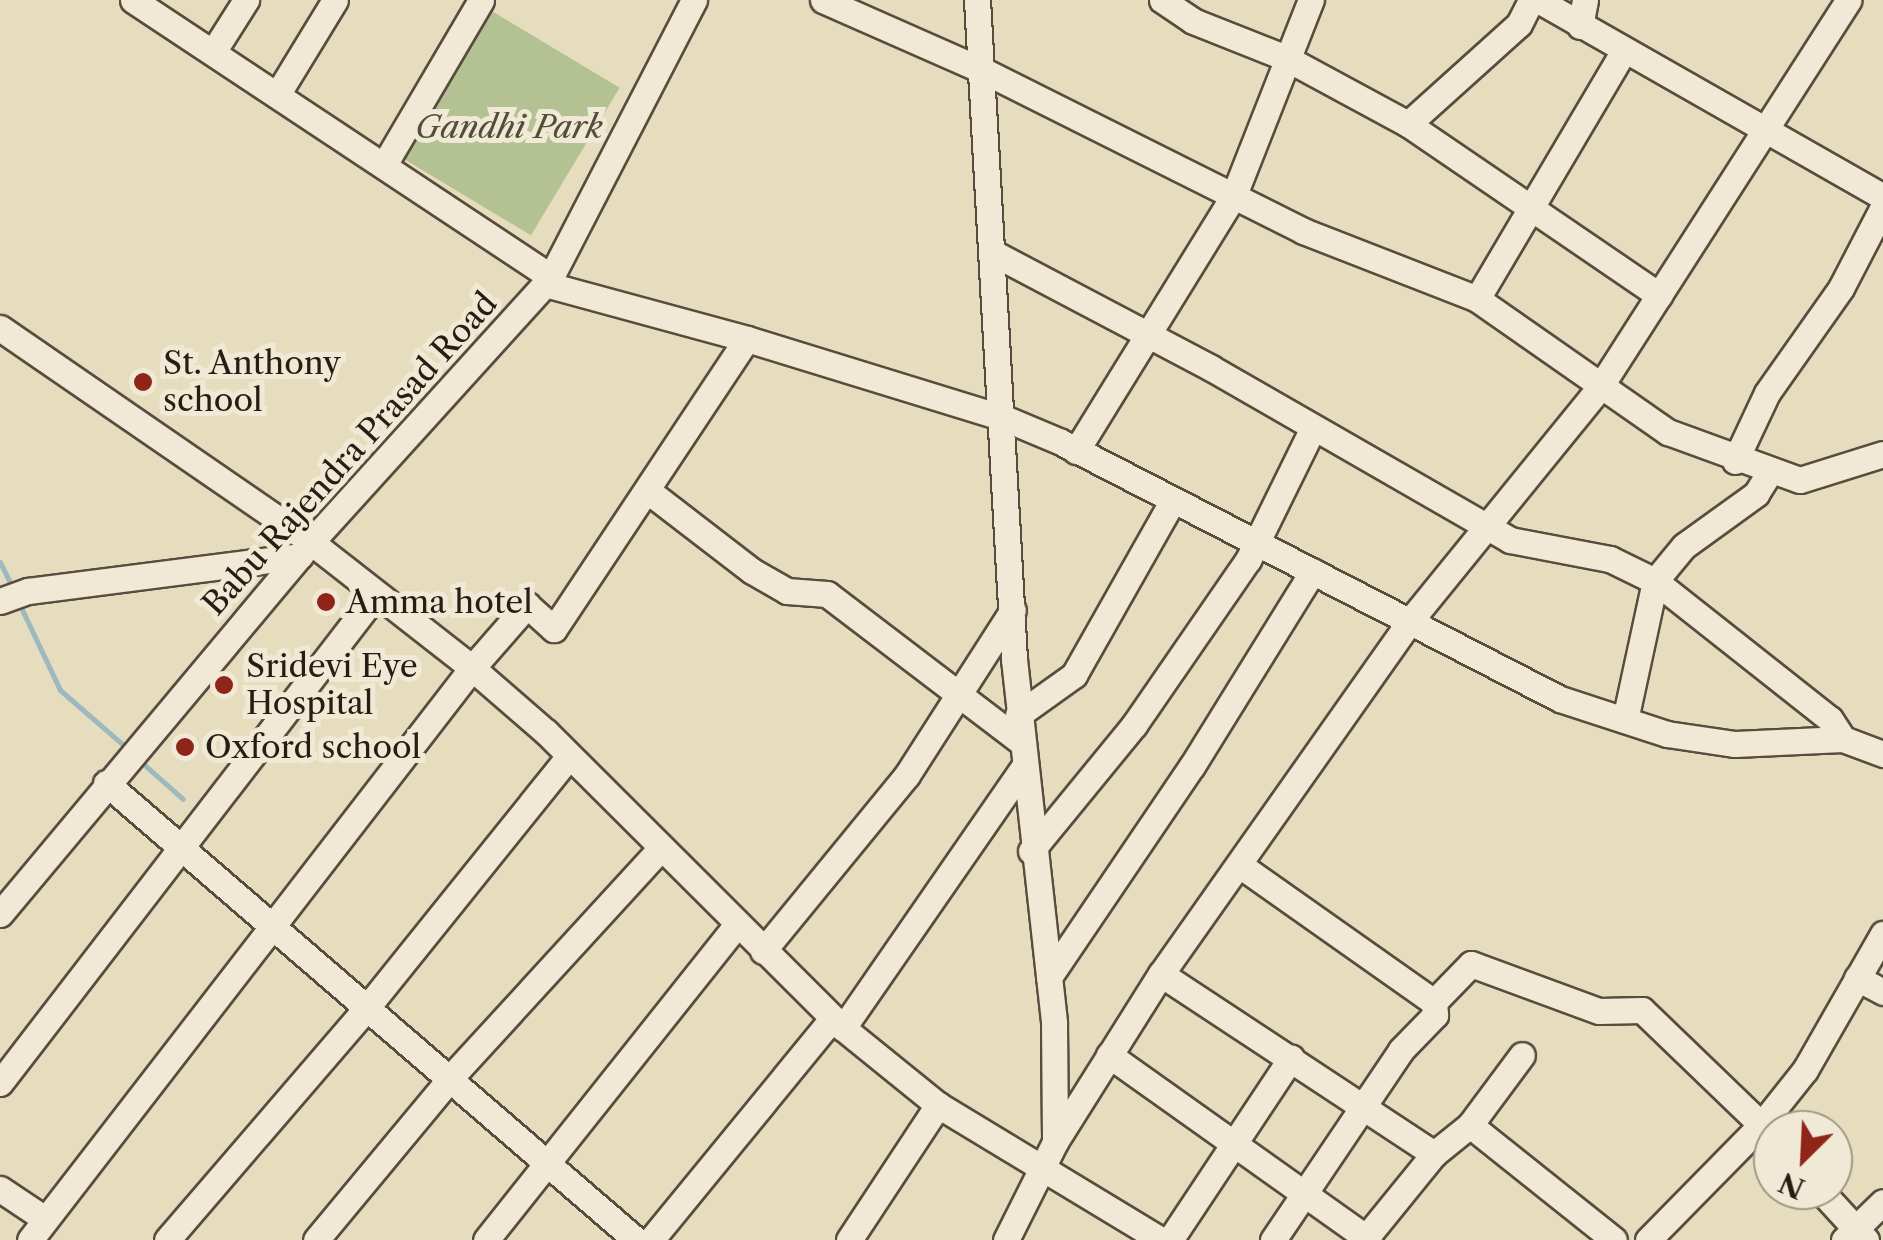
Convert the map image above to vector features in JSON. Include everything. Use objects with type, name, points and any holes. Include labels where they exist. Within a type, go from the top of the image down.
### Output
[{"type":"street","points":[[132,0],[384,165],[548,281],[1004,418],[1173,500],[1560,699],[1625,720],[1735,744],[1843,739],[1883,754]]},
{"type":"street","points":[[213,52],[246,0]]},
{"type":"street","points":[[277,94],[334,0]]},
{"type":"street","points":[[384,165],[481,0]]},
{"type":"street","name":"Babu Rajendra Prasad Road","points":[[0,914],[306,549],[548,281],[694,0]]},
{"type":"street","points":[[824,0],[984,71],[1303,230],[1477,299],[1668,432],[1770,472],[1820,478],[1883,454]]},
{"type":"street","points":[[977,0],[995,254],[1018,714],[1031,850],[1049,977],[1055,1142]]},
{"type":"street","points":[[1162,0],[1193,21],[1284,57],[1408,124],[1658,296]]},
{"type":"street","points":[[1076,451],[1234,195],[1284,57],[1310,0]]},
{"type":"street","points":[[1408,124],[1519,24],[1535,0],[1582,13],[1624,50],[1883,197]]},
{"type":"street","points":[[1017,1235],[1055,1142],[1162,974],[1410,621],[1484,525],[1600,387],[1848,0]]},
{"type":"street","points":[[1477,299],[1528,206],[1624,50]]},
{"type":"street","points":[[1736,461],[1767,393],[1841,288],[1883,207]]},
{"type":"street","points":[[995,254],[1148,333],[1484,525],[1537,549],[1610,559],[1655,581],[1830,720],[1843,739]]},
{"type":"street","points":[[0,328],[472,668],[569,756],[838,1023],[938,1105],[1040,1171],[1161,1240]]},
{"type":"street","points":[[0,1189],[38,1230],[272,921],[472,668],[527,605],[554,629],[747,339]]},
{"type":"street","points":[[1031,850],[1134,726],[1248,560],[1252,543],[1313,428]]},
{"type":"street","points":[[1625,720],[1655,581],[1694,537],[1756,494],[1770,472]]},
{"type":"street","points":[[648,491],[752,572],[788,591],[828,594],[1020,742]]},
{"type":"street","points":[[1018,714],[1074,675],[1173,500]]},
{"type":"street","points":[[0,601],[28,591],[306,549]]},
{"type":"street","points":[[1049,977],[1313,571]]},
{"type":"street","points":[[0,1084],[374,597]]},
{"type":"street","points":[[762,951],[878,814],[1013,610]]},
{"type":"street","points":[[168,1240],[370,1005],[569,756]]},
{"type":"street","points":[[650,1240],[838,1023],[1022,768]]},
{"type":"street","points":[[106,784],[370,1005],[636,1240]]},
{"type":"street","points":[[316,1240],[452,1076],[660,849]]},
{"type":"street","points":[[1241,866],[1434,1002]]},
{"type":"street","points":[[486,1240],[737,926]]},
{"type":"street","points":[[1781,1110],[1836,1023],[1883,934]]},
{"type":"street","points":[[1273,1240],[1400,1050],[1435,1015],[1434,1002],[1470,964],[1600,1011],[1642,1010],[1753,1116]]},
{"type":"street","points":[[1162,974],[1434,1154]]},
{"type":"street","points":[[1857,978],[1883,992]]},
{"type":"street","points":[[1109,1054],[1366,1239],[1434,1154],[1470,1125],[1522,1056]]},
{"type":"street","points":[[1170,1240],[1291,1058]]},
{"type":"street","points":[[849,1240],[938,1105]]},
{"type":"street","points":[[1470,1125],[1614,1240]]},
{"type":"street","points":[[1648,1240],[1753,1144]]},
{"type":"street","points":[[1835,1210],[1854,1235],[1883,1202]]},
{"type":"green space","name":"Gandhi Park","points":[[485,7],[620,88],[531,235],[396,154]]},
{"type":"waterway","points":[[0,562],[12,587]]},
{"type":"waterway","points":[[18,601],[60,690],[129,750]]},
{"type":"waterway","points":[[140,761],[183,799]]},
{"type":"place","name":"St. Anthony school","points":[[143,382]]},
{"type":"place","name":"Amma hotel","points":[[326,602]]},
{"type":"place","name":"Sridevi Eye Hospital","points":[[224,685]]},
{"type":"place","name":"Oxford school","points":[[185,747]]}]
